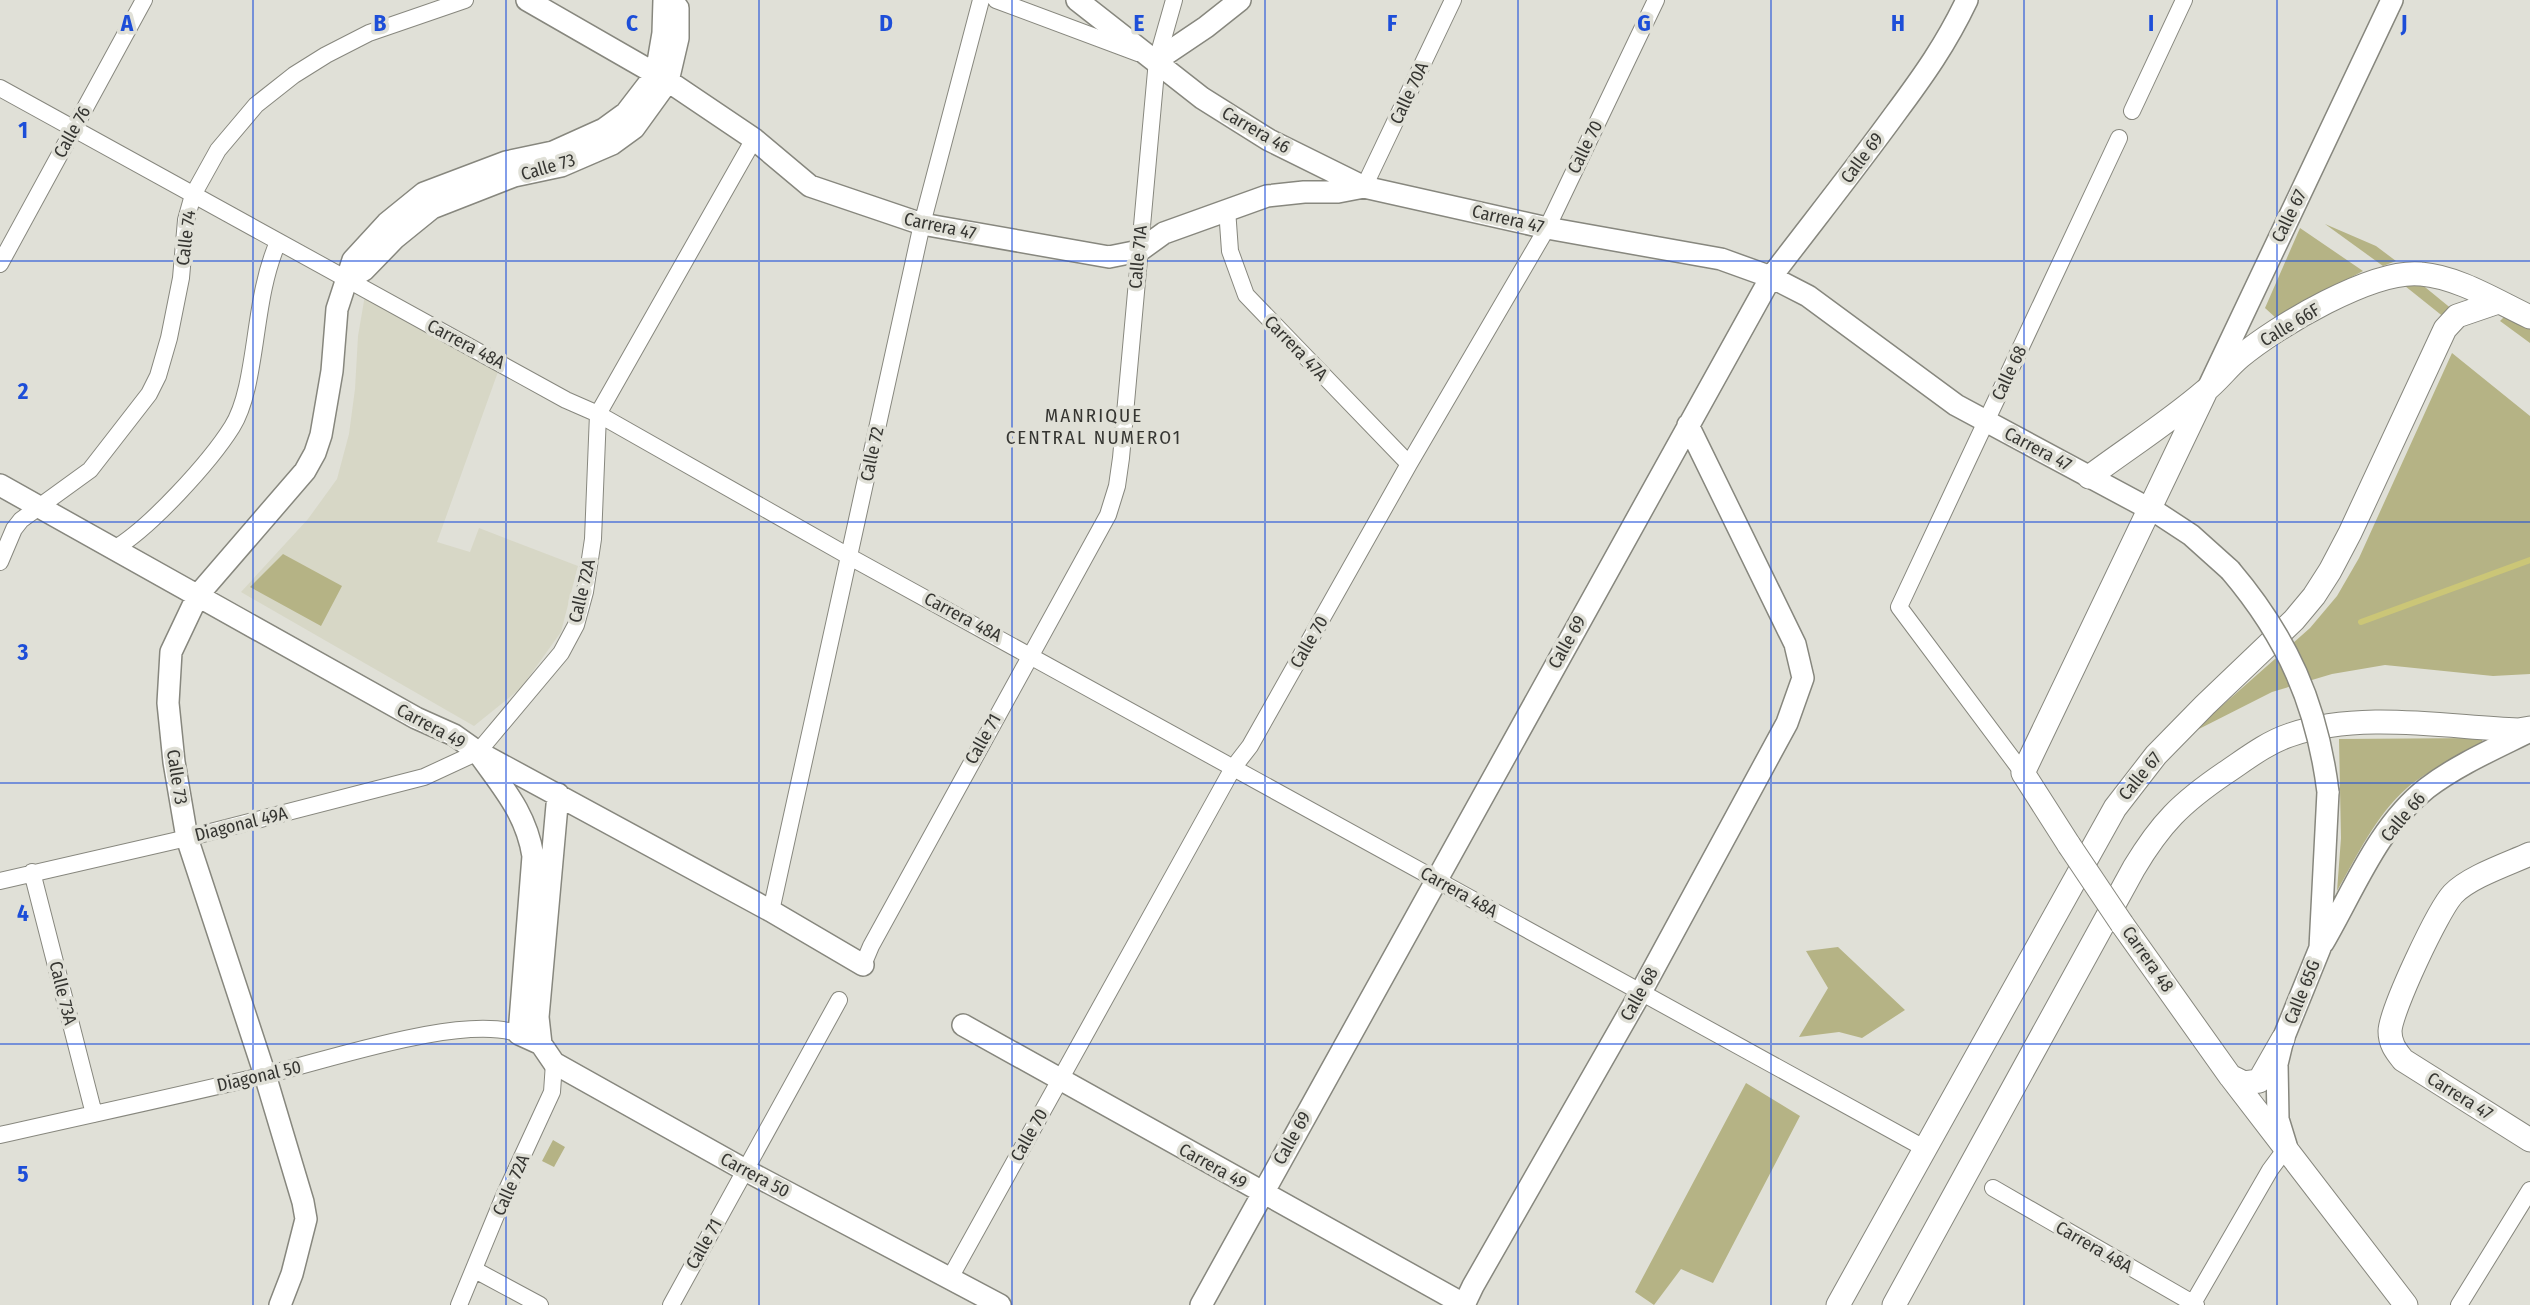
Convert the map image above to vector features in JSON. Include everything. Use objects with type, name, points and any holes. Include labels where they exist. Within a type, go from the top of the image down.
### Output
[{"type":"main road","name":"Calle 66F","points":[[2206,390],[2241,356],[2267,337],[2348,291],[2385,276],[2410,274],[2441,278],[2498,302]]},
{"type":"main road","points":[[2498,302],[2530,317]]},
{"type":"main road","name":"Calle 67","points":[[1838,1305],[2115,808],[2156,755],[2204,705],[2294,620],[2314,596],[2350,533],[2445,329],[2457,316],[2498,302]]},
{"type":"main road","points":[[2090,477],[2206,390]]},
{"type":"main road","name":"Calle 67","points":[[2023,773],[2206,390]]},
{"type":"main road","points":[[1894,1305],[2134,868],[2158,830],[2177,809],[2263,748],[2308,729],[2351,724],[2530,730]]},
{"type":"main road","name":"Carrera 48","points":[[2023,773],[2122,924],[2230,1076],[2406,1305]]},
{"type":"main road","name":"Carrera 47","points":[[2530,854],[2465,885],[2445,904],[2395,1009],[2390,1028],[2394,1048],[2403,1060],[2530,1140]]},
{"type":"main road","points":[[2230,1076],[2244,1083],[2259,1081],[2283,1039]]},
{"type":"street","name":"Calle 76","points":[[0,264],[144,0]]},
{"type":"street","name":"Calle 74","points":[[0,562],[14,529],[21,520],[90,470],[149,394],[158,376],[169,338],[181,278],[186,220],[193,195],[218,150],[256,105],[294,75],[326,55],[369,33],[465,0]]},
{"type":"street","name":"Carrera 47","points":[[527,0],[662,78],[754,139],[810,186],[922,224],[1109,257],[1139,251],[1164,233],[1267,196],[1338,192],[1364,187],[1547,228],[1721,259],[1771,277],[1808,296],[1940,394],[2150,509],[2191,535],[2230,570],[2268,618],[2298,673],[2318,731],[2328,792]]},
{"type":"street","name":"Calle 73","points":[[662,78],[664,0]]},
{"type":"street","name":"Calle 73","points":[[280,1305],[292,1274],[306,1219],[265,1075],[187,838],[174,762],[168,703],[171,652],[198,596],[305,471],[315,453],[327,410],[337,309],[347,280],[365,270],[395,237],[432,208],[514,176],[561,166],[612,144],[634,128],[662,78],[678,38],[679,0]]},
{"type":"street","name":"Calle 72","points":[[772,911],[922,224],[981,0]]},
{"type":"street","name":"Carrera 46","points":[[996,0],[1157,60]]},
{"type":"street","name":"Carrera 46","points":[[1077,0],[1157,60],[1202,98],[1269,140],[1364,187]]},
{"type":"street","name":"Calle 71A","points":[[1108,515],[1117,486],[1121,458],[1157,60],[1174,0]]},
{"type":"street","points":[[1157,60],[1240,0]]},
{"type":"street","name":"Calle 70A","points":[[1364,187],[1453,0]]},
{"type":"street","name":"Calle 70","points":[[950,1278],[1233,768],[1250,746],[1409,464],[1547,228],[1656,0]]},
{"type":"street","name":"Calle 69","points":[[1201,1305],[1771,277],[1935,58],[1956,25],[1967,0]]},
{"type":"street","points":[[2132,111],[2184,0]]},
{"type":"street","name":"Calle 67","points":[[2206,390],[2392,0]]},
{"type":"street","name":"Carrera 48A","points":[[0,88],[566,400],[598,414],[850,557],[1924,1148]]},
{"type":"street","name":"Calle 68","points":[[1899,607],[2119,138]]},
{"type":"street","name":"Calle 72A","points":[[478,752],[561,653],[576,625],[585,592],[593,539],[598,414],[754,139]]},
{"type":"street","name":"Carrera 47A","points":[[1227,209],[1230,251],[1246,295],[1409,464]]},
{"type":"street","points":[[114,549],[128,541],[156,515],[197,471],[233,426],[246,390],[269,262],[278,242]]},
{"type":"street","name":"Calle 68","points":[[1465,1305],[1473,1286],[1641,992],[1787,723],[1802,678],[1795,644],[1688,425]]},
{"type":"street","name":"Carrera 49","points":[[0,485],[416,719],[454,735],[478,752],[772,911],[863,965]]},
{"type":"street","name":"Calle 71","points":[[863,965],[1108,515]]},
{"type":"street","name":"Carrera 48","points":[[1899,607],[2023,773]]},
{"type":"street","name":"Calle 66","points":[[2320,948],[2374,853],[2409,805],[2439,780],[2530,730]]},
{"type":"street","points":[[478,752],[514,803],[529,834],[533,856],[519,1034],[541,1044]]},
{"type":"street","name":"Diagonal 49A","points":[[0,881],[187,838],[424,777],[478,752]]},
{"type":"street","name":"Calle 65G","points":[[2287,1147],[2278,1119],[2277,1064],[2283,1039],[2320,948],[2328,792]]},
{"type":"street","points":[[541,1044],[538,1017],[558,794]]},
{"type":"street","name":"Calle 73A","points":[[32,872],[94,1114]]},
{"type":"street","name":"Calle 71","points":[[671,1305],[839,1000]]},
{"type":"street","name":"Carrera 49","points":[[963,1025],[1465,1305]]},
{"type":"street","name":"Diagonal 50","points":[[0,1135],[265,1075],[411,1038],[470,1028],[491,1028],[519,1034]]},
{"type":"street","name":"Carrera 50","points":[[541,1044],[554,1063],[745,1170],[1000,1305]]},
{"type":"street","name":"Calle 72A","points":[[459,1305],[504,1196],[552,1092],[554,1063]]},
{"type":"street","points":[[2193,1304],[2270,1170],[2287,1147]]},
{"type":"street","name":"Carrera 48A","points":[[1993,1188],[2193,1304]]},
{"type":"street","points":[[2459,1305],[2530,1190]]},
{"type":"street","points":[[475,1270],[540,1305]]},
{"type":"shaded area","points":[[2325,224],[2376,246],[2396,261],[2383,266]]},
{"type":"shaded area","points":[[2300,228],[2363,271],[2276,318],[2265,308]]},
{"type":"shaded area","points":[[2420,283],[2453,310],[2445,318],[2405,286]]},
{"type":"shaded area","points":[[365,295],[499,369],[437,542],[470,552],[479,528],[578,566],[561,632],[521,688],[474,726],[241,592],[308,519],[337,479],[349,434],[358,336]]},
{"type":"shaded area","points":[[2504,317],[2530,327],[2530,343],[2500,321]]},
{"type":"shaded area","points":[[2452,353],[2530,416],[2530,674],[2493,676],[2385,665],[2332,674],[2272,692],[2191,733],[2310,628],[2337,596],[2359,558]]},
{"type":"shaded area","points":[[283,554],[342,586],[321,626],[250,587]]},
{"type":"shaded area","points":[[2482,738],[2483,746],[2424,775],[2396,799],[2368,837],[2337,891],[2341,838],[2339,739]]},
{"type":"shaded area","points":[[1838,947],[1905,1010],[1862,1038],[1839,1032],[1799,1037],[1828,988],[1806,951]]},
{"type":"shaded area","points":[[1746,1083],[1800,1116],[1713,1283],[1681,1269],[1654,1305],[1635,1292]]},
{"type":"shaded area","points":[[553,1140],[565,1147],[554,1167],[542,1161]]},
{"type":"waterway","points":[[2361,622],[2530,560]]},
{"type":"district","name":"MANRIQUE CENTRAL NUMERO1","points":[[1094,426]]}]
